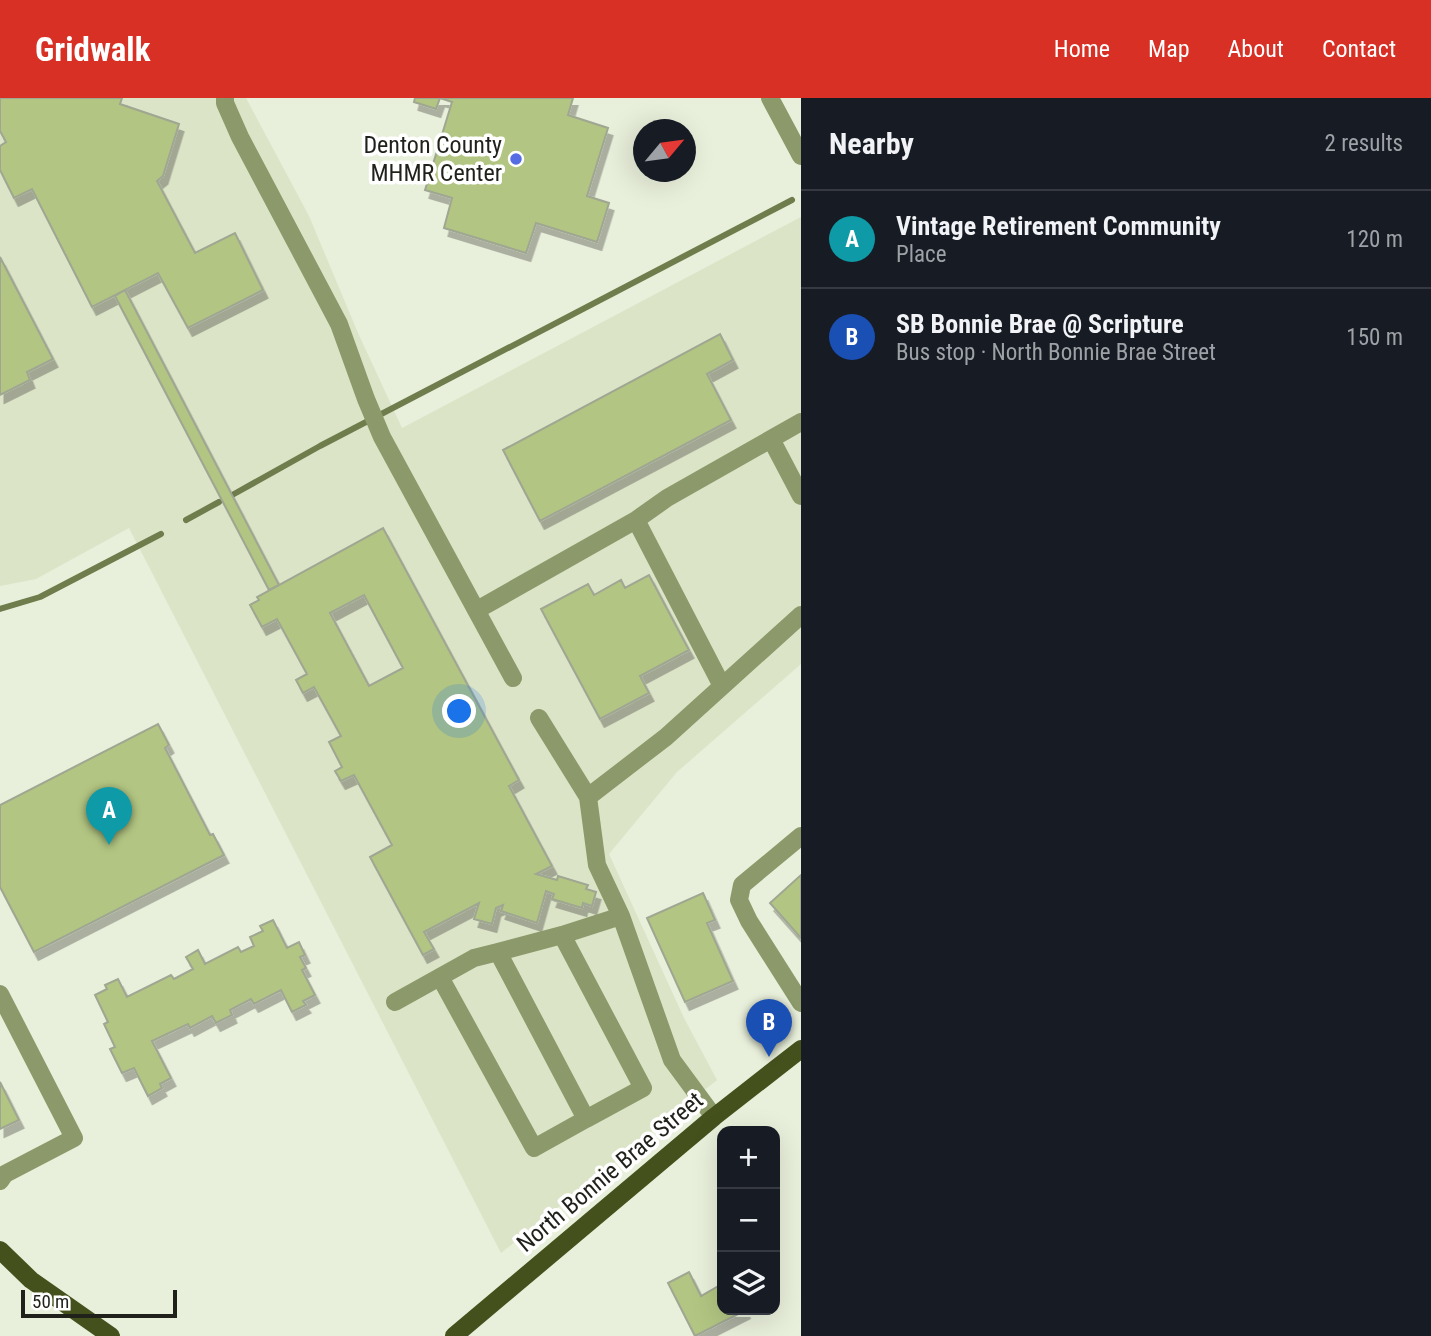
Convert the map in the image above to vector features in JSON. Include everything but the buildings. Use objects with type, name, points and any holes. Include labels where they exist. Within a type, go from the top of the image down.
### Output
[{"type":"main road","name":"North Bonnie Brae Street","points":[[454,1336],[714,1117],[801,1049]]},
{"type":"main road","points":[[0,1250],[31,1280],[111,1336]]},
{"type":"street","points":[[225,98],[240,137],[338,324],[382,437],[513,678]]},
{"type":"street","points":[[776,99],[801,156]]},
{"type":"street","points":[[477,610],[801,422]]},
{"type":"street","points":[[771,439],[799,489]]},
{"type":"street","points":[[636,520],[722,686]]},
{"type":"street","points":[[588,797],[666,737],[801,615]]},
{"type":"street","points":[[539,718],[588,797],[597,865],[621,916],[672,1060],[714,1117]]},
{"type":"street","points":[[801,836],[742,885],[739,900],[801,1003]]},
{"type":"street","points":[[395,1002],[474,958],[621,916]]},
{"type":"street","points":[[440,977],[534,1148],[643,1088],[562,934]]},
{"type":"street","points":[[498,952],[586,1119]]},
{"type":"street","points":[[0,994],[74,1138],[5,1174],[0,1181]]},
{"type":"shaded area","points":[[0,98],[246,98],[309,216],[358,333],[402,428],[801,217],[801,664],[677,772],[609,854],[684,1018],[717,1080],[501,1253],[129,528],[36,579],[0,586]]},
{"type":"waterway","points":[[234,494],[320,446],[792,200]]},
{"type":"waterway","points":[[186,520],[219,502]]},
{"type":"waterway","points":[[0,609],[40,597],[161,534]]},
{"type":"place","name":"Denton County MHMR Center","points":[[516,159]]},
{"type":"place","name":"Vintage Retirement Community","points":[[109,845]]},
{"type":"place","name":"SB Bonnie Brae @ Scripture","points":[[769,1057]]}]
